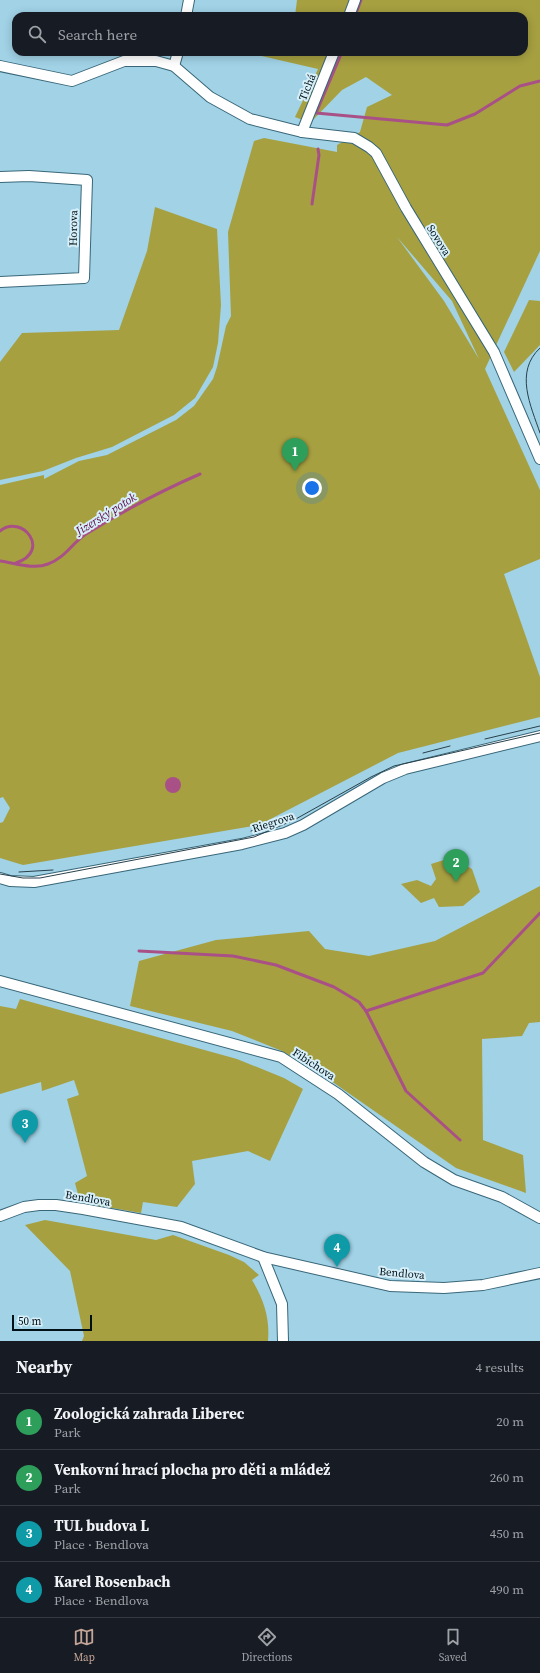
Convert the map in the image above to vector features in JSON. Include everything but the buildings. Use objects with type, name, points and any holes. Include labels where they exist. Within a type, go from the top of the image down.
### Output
[{"type":"street","points":[[187,12],[189,0]]},
{"type":"street","points":[[350,12],[355,0]]},
{"type":"street","points":[[0,66],[72,81],[124,62],[156,62],[174,66],[177,56]]},
{"type":"street","name":"Tichá","points":[[302,132],[332,56]]},
{"type":"street","name":"Sovova","points":[[174,66],[210,97],[250,119],[302,132],[354,138],[376,153],[406,208],[494,352],[540,459]]},
{"type":"street","name":"Horova","points":[[0,177],[29,176],[87,180],[84,278],[0,282]]},
{"type":"street","name":"Riegrova","points":[[0,878],[10,881],[34,882],[217,849],[271,837],[303,825],[383,778],[405,769],[540,736]]},
{"type":"street","name":"Fibichova","points":[[0,981],[281,1057],[338,1094],[424,1162],[454,1180],[502,1197],[540,1218]]},
{"type":"street","name":"Bendlova","points":[[0,1216],[39,1205],[83,1208],[181,1227],[263,1257],[390,1286],[444,1288],[483,1285],[540,1273]]},
{"type":"street","points":[[263,1257],[282,1304],[283,1341]]},
{"type":"shaded area","points":[[297,0],[540,0],[540,251],[485,369],[540,490],[540,559],[504,574],[540,677],[540,717],[398,753],[259,825],[23,865],[0,858],[0,823],[3,822],[10,808],[3,797],[0,798],[0,485],[44,475],[44,479],[79,461],[107,455],[176,420],[194,406],[213,379],[226,326],[231,316],[228,232],[254,141],[264,138],[337,152],[337,145],[360,132],[367,107],[392,95],[366,77],[342,90],[310,123],[295,117],[318,69],[262,56],[528,56],[528,12],[296,12]],"holes":[[[397,237],[452,301],[479,359],[444,301]]]},
{"type":"shaded area","points":[[155,207],[217,229],[221,305],[218,343],[213,367],[195,398],[174,415],[112,447],[76,458],[43,471],[0,480],[0,362],[22,333],[119,330],[147,251]]},
{"type":"shaded area","points":[[529,300],[540,301],[540,345],[514,372],[504,352]]},
{"type":"shaded area","points":[[173,777],[179,779],[181,785],[179,791],[173,793],[167,791],[165,785],[167,779]]},
{"type":"shaded area","points":[[460,855],[465,865],[472,869],[480,892],[463,906],[439,907],[434,898],[421,903],[401,884],[417,880],[431,886],[436,879],[431,864]]},
{"type":"shaded area","points":[[540,886],[540,1022],[529,1023],[522,1036],[482,1039],[483,1140],[523,1155],[526,1193],[456,1168],[314,1069],[282,1051],[232,1031],[130,1006],[139,961],[216,940],[309,931],[325,949],[369,956],[435,941]]},
{"type":"shaded area","points":[[20,999],[237,1059],[284,1078],[303,1089],[270,1161],[248,1151],[192,1161],[195,1184],[177,1207],[143,1202],[141,1213],[89,1204],[79,1198],[75,1183],[87,1176],[67,1099],[79,1095],[74,1080],[42,1091],[41,1082],[0,1094],[0,1006],[16,1009]]},
{"type":"shaded area","points":[[45,1220],[156,1240],[173,1235],[229,1255],[244,1262],[259,1275],[252,1280],[265,1309],[268,1325],[268,1341],[82,1341],[84,1336],[70,1271],[25,1225]]},
{"type":"waterway","name":"Jizerský potok","points":[[356,12],[361,0]]},
{"type":"waterway","points":[[340,56],[316,113],[447,125],[475,114],[520,86],[540,81]]},
{"type":"waterway","name":"Jizerský potok","points":[[312,204],[319,155],[318,149]]},
{"type":"waterway","name":"Jizerský potok","points":[[0,561],[24,566],[43,566],[48,564],[59,558],[86,534],[142,502],[200,474]]},
{"type":"waterway","points":[[0,531],[8,527],[17,527],[24,530],[30,536],[33,543],[32,550],[27,557],[16,563]]},
{"type":"waterway","points":[[139,951],[233,956],[276,965],[334,987],[359,1002],[366,1011],[483,973],[540,913]]},
{"type":"waterway","points":[[366,1011],[406,1091],[460,1140]]},
{"type":"tram line","points":[[540,348],[532,357],[526,378],[529,401],[540,433]]},
{"type":"tram line","points":[[485,739],[540,726]]},
{"type":"tram line","points":[[0,874],[23,878],[40,878],[254,837],[294,820],[371,777],[394,766],[540,733]]},
{"type":"tram line","points":[[423,753],[450,746]]},
{"type":"tram line","points":[[251,831],[278,822]]},
{"type":"tram line","points":[[19,872],[53,870]]},
{"type":"place","name":"Zoologická zahrada Liberec","points":[[295,471]]},
{"type":"place","name":"Venkovní hrací plocha pro děti a mládež","points":[[456,882]]},
{"type":"place","name":"TUL budova L","points":[[25,1143]]},
{"type":"place","name":"Karel Rosenbach","points":[[337,1267]]}]
